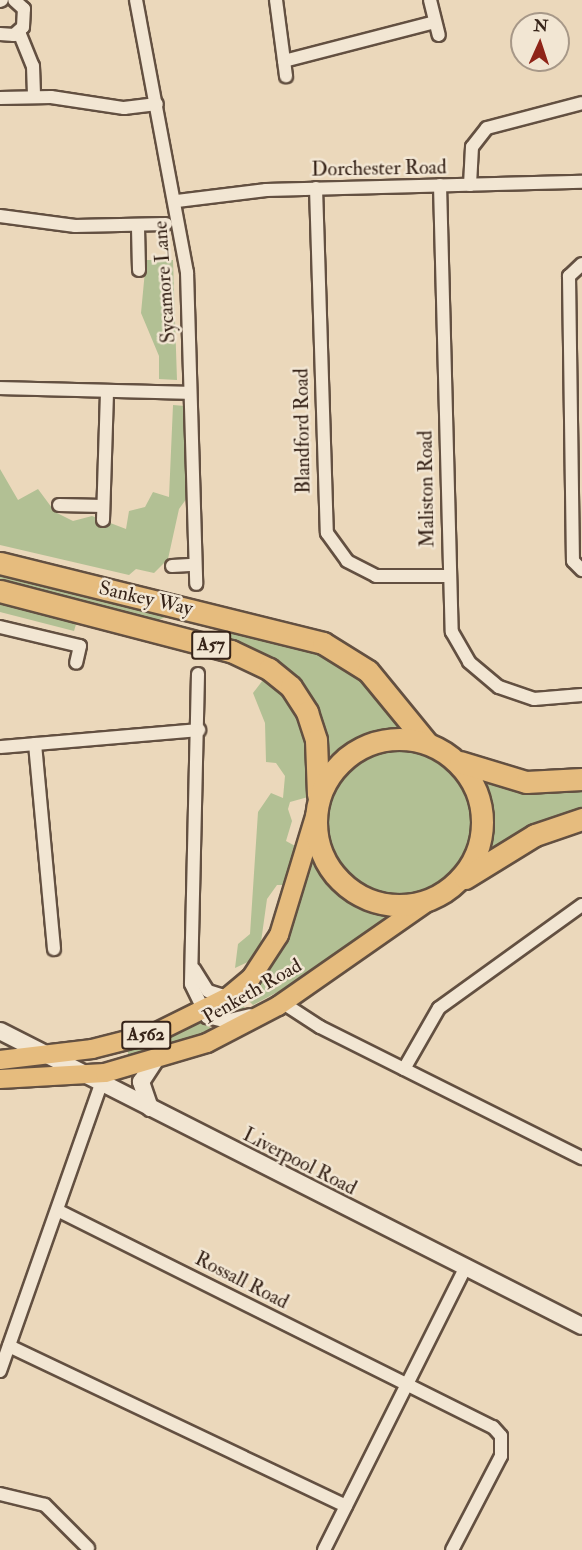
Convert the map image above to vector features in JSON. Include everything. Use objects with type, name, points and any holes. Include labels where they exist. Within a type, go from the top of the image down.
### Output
[{"type":"highway","name":"Sankey Way","points":[[0,563],[301,635],[346,654],[368,671],[427,743]]},
{"type":"highway","name":"Sankey Way","points":[[0,591],[198,641],[251,658],[291,687],[316,740],[316,810]]},
{"type":"highway","points":[[197,610],[198,641]]},
{"type":"highway","name":"A57","points":[[582,779],[510,780],[453,757],[427,743],[401,738],[353,753],[334,769],[316,810],[325,860],[359,895],[408,905],[434,898],[535,835],[582,819]]},
{"type":"highway","name":"A57","points":[[453,757],[470,776],[483,825],[478,850],[457,883]]},
{"type":"main road","name":"Penketh Road","points":[[0,1060],[47,1057],[155,1033],[202,1013],[228,997],[251,978],[279,935],[316,810]]},
{"type":"main road","name":"Penketh Road","points":[[0,1079],[84,1076],[154,1062],[281,1004],[434,898]]},
{"type":"street","points":[[14,0],[26,15],[19,32],[33,66],[34,96]]},
{"type":"street","name":"Sycamore Lane","points":[[136,0],[177,201],[187,272],[196,584]]},
{"type":"street","points":[[276,0],[286,76]]},
{"type":"street","points":[[430,0],[439,35]]},
{"type":"street","points":[[284,61],[435,21]]},
{"type":"street","points":[[0,34],[19,32]]},
{"type":"street","points":[[0,98],[34,96],[124,108],[157,104]]},
{"type":"street","points":[[470,185],[472,147],[487,128],[582,103]]},
{"type":"street","name":"Dorchester Road","points":[[177,201],[316,188],[582,182]]},
{"type":"street","name":"Maliston Road","points":[[440,186],[448,576],[452,632],[469,662],[499,687],[534,699],[582,695]]},
{"type":"street","name":"Blandford Road","points":[[316,188],[327,533],[333,547],[361,571],[395,579],[448,576]]},
{"type":"street","points":[[0,216],[138,228],[166,224]]},
{"type":"street","points":[[138,228],[139,270]]},
{"type":"street","points":[[582,264],[569,276],[573,561],[582,570]]},
{"type":"street","points":[[0,388],[189,393]]},
{"type":"street","points":[[104,520],[107,392]]},
{"type":"street","points":[[59,505],[103,506]]},
{"type":"street","points":[[172,566],[194,565]]},
{"type":"street","points":[[0,627],[80,646],[76,663]]},
{"type":"street","points":[[198,674],[199,730],[192,990],[202,1013],[225,1021],[281,1004],[404,1069],[582,1158]]},
{"type":"street","points":[[0,747],[199,730]]},
{"type":"street","points":[[35,744],[55,949]]},
{"type":"street","points":[[404,1069],[439,1008],[582,905]]},
{"type":"street","points":[[194,968],[208,991],[228,997]]},
{"type":"street","name":"Liverpool Road","points":[[0,1030],[84,1076],[582,1326]]},
{"type":"street","points":[[150,1108],[141,1082],[154,1062]]},
{"type":"street","points":[[0,1371],[59,1211],[101,1084]]},
{"type":"street","name":"Rossall Road","points":[[59,1211],[492,1426],[501,1436],[501,1456],[453,1550]]},
{"type":"street","points":[[324,1550],[466,1266]]},
{"type":"street","points":[[9,1346],[346,1506]]},
{"type":"street","points":[[0,1494],[45,1505],[88,1548]]},
{"type":"green space","points":[[146,260],[173,260],[177,380],[159,379],[159,356],[141,313]]},
{"type":"green space","points":[[173,405],[185,406],[187,498],[179,509],[168,559],[154,573],[136,569],[129,575],[0,545],[0,469],[18,500],[38,489],[55,512],[73,521],[92,516],[126,529],[129,511],[145,507],[153,492],[169,497]]},
{"type":"green space","points":[[0,570],[173,614],[156,621],[0,583]]},
{"type":"green space","points":[[0,595],[77,621],[74,631],[0,612]]},
{"type":"green space","points":[[217,628],[294,641],[356,671],[403,730],[362,737],[325,758],[318,721]]},
{"type":"green space","points":[[263,680],[287,700],[305,726],[310,785],[308,797],[290,802],[288,809],[292,821],[286,841],[297,847],[288,885],[277,885],[267,899],[261,942],[250,961],[235,968],[238,944],[250,934],[258,812],[271,793],[283,798],[285,776],[276,763],[266,762],[265,723],[253,693]]},
{"type":"green space","points":[[398,749],[426,754],[450,770],[466,794],[471,822],[466,850],[450,874],[426,890],[398,895],[370,890],[346,874],[330,850],[325,822],[330,794],[346,770],[370,754]]},
{"type":"green space","points":[[487,781],[582,786],[582,811],[490,852]]},
{"type":"green space","points":[[310,860],[342,895],[395,914],[304,978],[253,1005],[243,995]]},
{"type":"green space","points":[[237,1000],[246,1009],[218,1014],[219,1013]]},
{"type":"green space","points":[[202,1022],[214,1030],[128,1060],[128,1048]]}]
